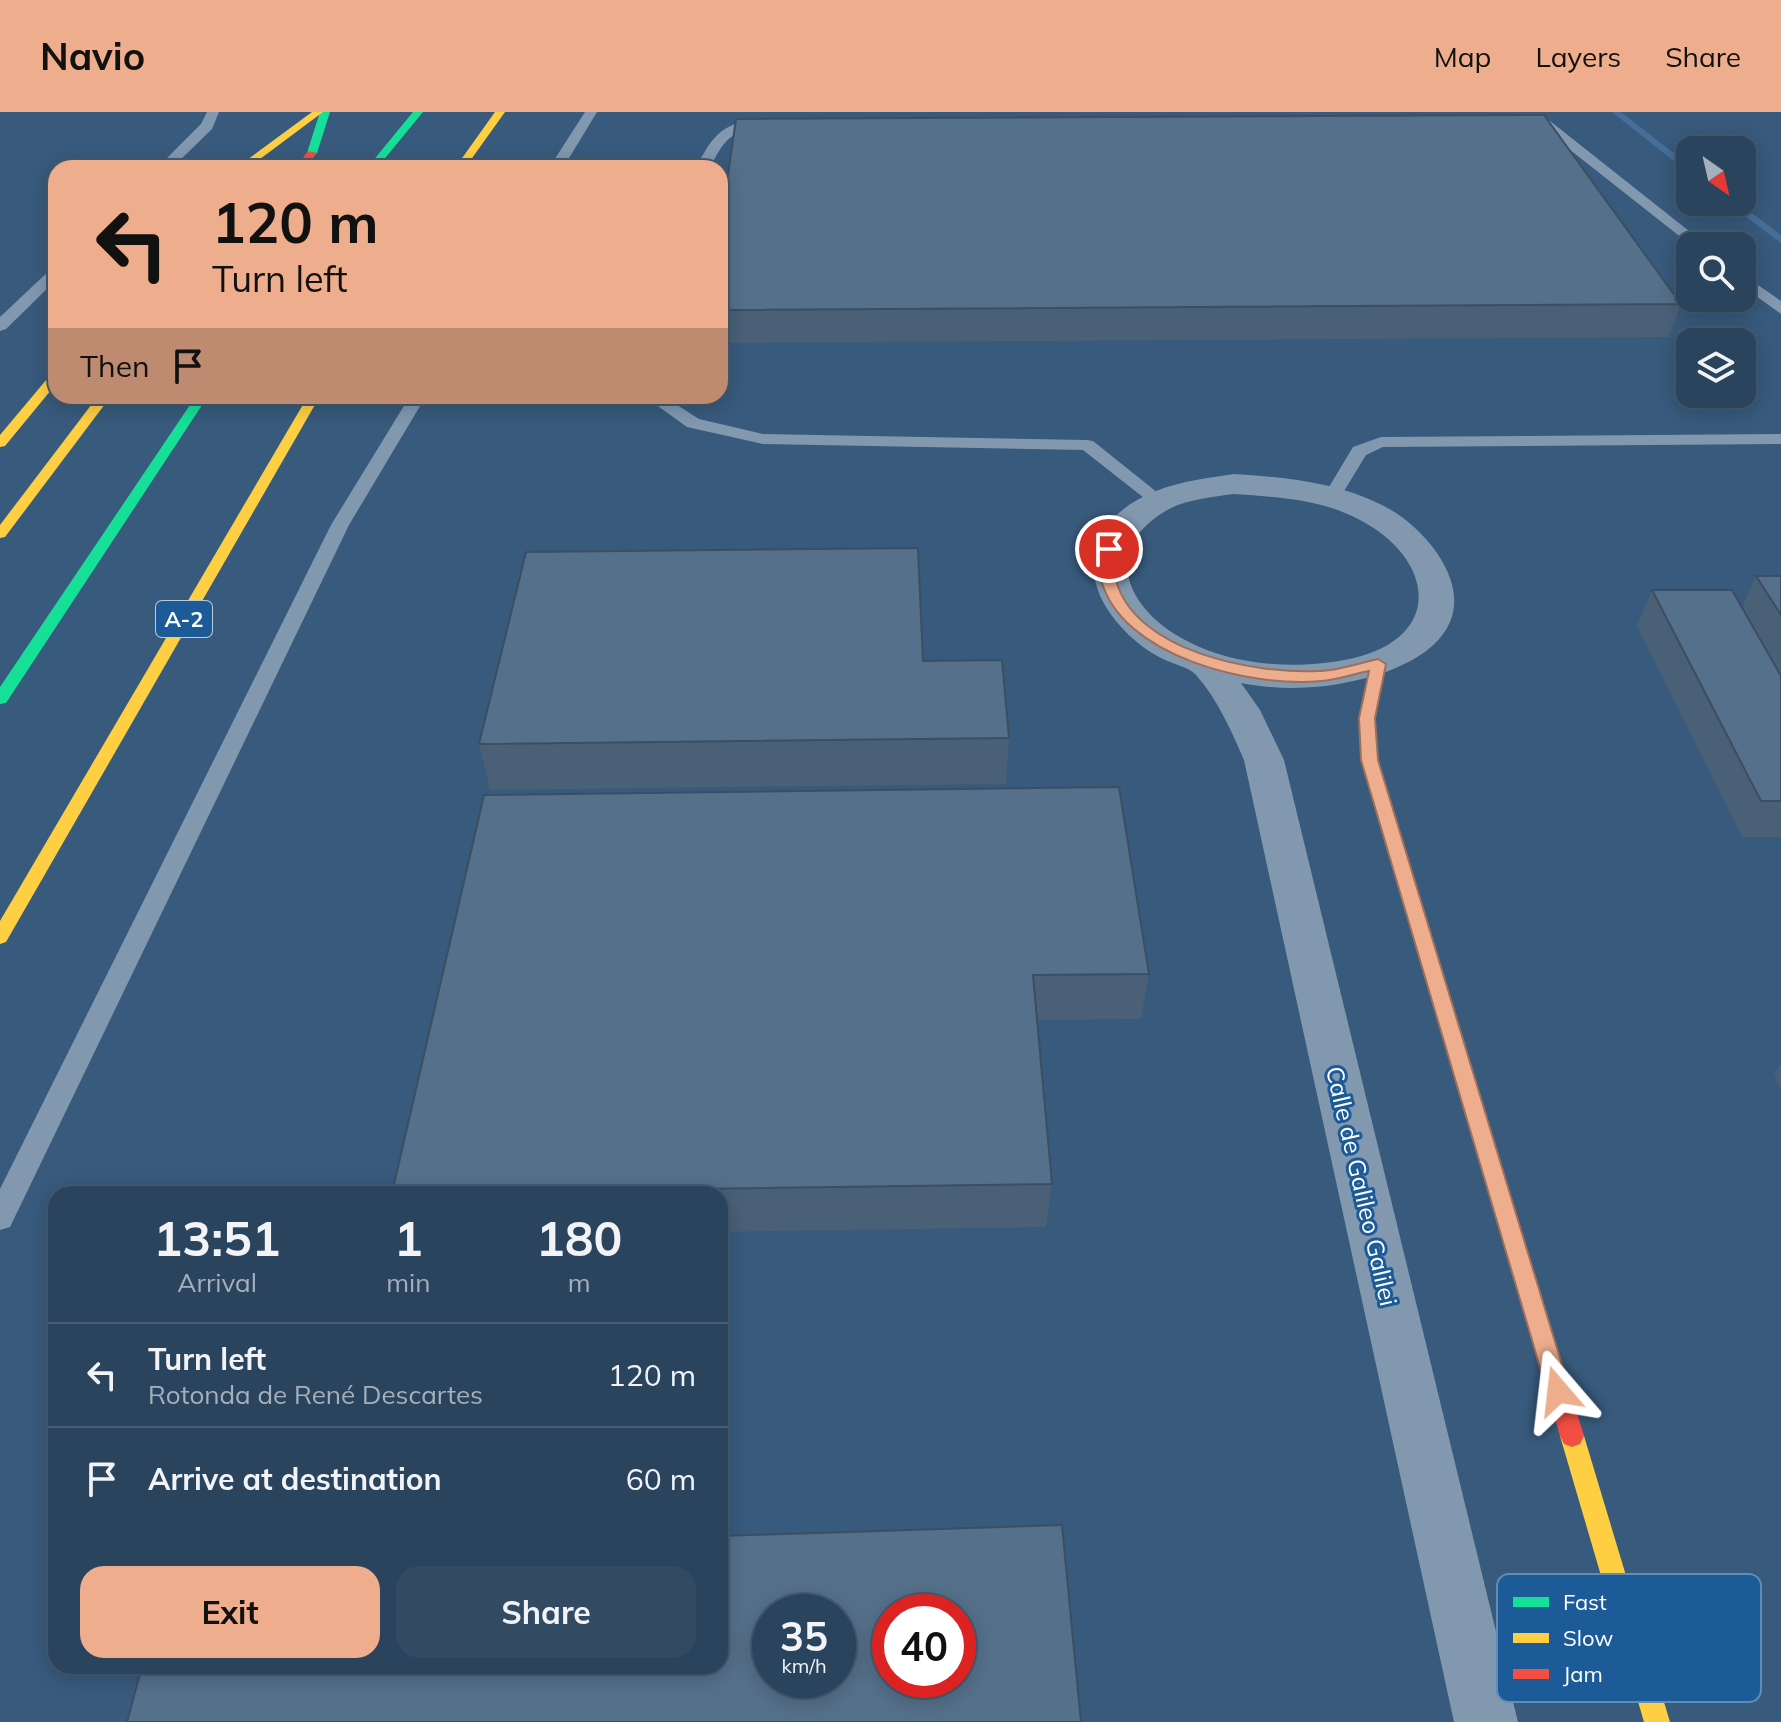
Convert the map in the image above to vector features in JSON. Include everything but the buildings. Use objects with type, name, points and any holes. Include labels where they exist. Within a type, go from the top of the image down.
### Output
[{"type":"main road","points":[[252,160],[318,112]]},
{"type":"main road","points":[[306,160],[312,153],[325,112]]},
{"type":"main road","points":[[379,160],[418,112]]},
{"type":"main road","points":[[466,160],[500,112]]},
{"type":"main road","points":[[0,443],[48,386]]},
{"type":"main road","points":[[0,534],[99,404]]},
{"type":"main road","points":[[0,699],[197,404]]},
{"type":"main road","name":"A-2","points":[[3,944],[56,843],[309,404]]},
{"type":"main road","points":[[1378,664],[1367,718],[1370,760],[1613,1574]]},
{"type":"main road","points":[[1651,1702],[1657,1722]]},
{"type":"street","points":[[1234,484],[1283,486],[1332,497],[1389,523],[1423,553],[1438,584],[1432,623],[1410,647],[1378,664],[1321,676],[1265,676],[1207,663],[1157,639],[1124,610],[1108,579],[1109,549],[1129,519],[1159,501],[1191,490],[1234,484]]},
{"type":"street","name":"Calle de Galileo Galilei","points":[[1207,663],[1241,710],[1264,760],[1486,1722]]},
{"type":"lane","points":[[172,160],[207,126],[213,112]]},
{"type":"lane","points":[[561,160],[591,112]]},
{"type":"lane","points":[[728,128],[731,112]]},
{"type":"lane","points":[[1534,112],[1545,124],[1683,232]]},
{"type":"lane","points":[[707,160],[713,146],[728,128],[741,123],[780,121]]},
{"type":"lane","points":[[1521,121],[1545,124]]},
{"type":"lane","points":[[0,326],[48,280]]},
{"type":"lane","points":[[1756,290],[1781,309]]},
{"type":"lane","points":[[0,1218],[340,525],[413,404]]},
{"type":"lane","points":[[664,404],[693,423],[763,439],[1087,445],[1159,501]]},
{"type":"lane","points":[[1332,497],[1359,451],[1381,442],[1781,439]]},
{"type":"waterway","points":[[1616,112],[1676,160]]},
{"type":"waterway","points":[[1749,216],[1781,240]]},
{"type":"traffic: fast","points":[[312,153],[325,112]]},
{"type":"traffic: fast","points":[[379,160],[418,112]]},
{"type":"traffic: fast","points":[[0,699],[197,404]]},
{"type":"traffic: slow","points":[[252,160],[318,112]]},
{"type":"traffic: slow","points":[[466,160],[500,112]]},
{"type":"traffic: slow","points":[[0,443],[48,386]]},
{"type":"traffic: slow","points":[[0,534],[99,404]]},
{"type":"traffic: slow","points":[[0,937],[309,404]]},
{"type":"traffic: slow","points":[[1378,664],[1367,718],[1370,760],[1471,1100]]},
{"type":"traffic: slow","points":[[1572,1436],[1613,1574]]},
{"type":"traffic: slow","points":[[1651,1702],[1657,1722]]},
{"type":"traffic: jam","points":[[306,160],[312,153]]},
{"type":"traffic: jam","points":[[1471,1100],[1572,1436]]},
{"type":"route","points":[[1109,549],[1108,579],[1124,610],[1157,639],[1207,663],[1265,676],[1321,676],[1378,664],[1367,718],[1370,760],[1558,1391]]}]
